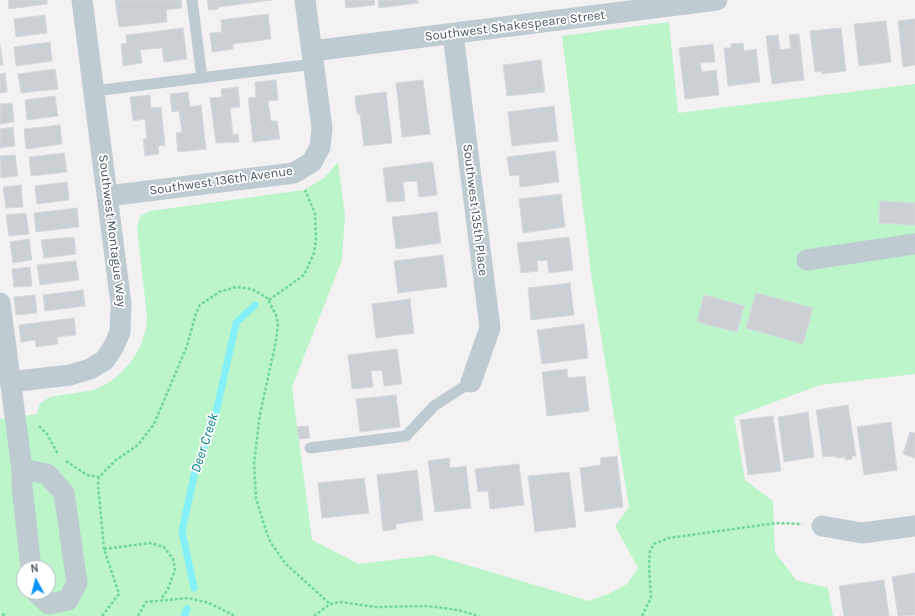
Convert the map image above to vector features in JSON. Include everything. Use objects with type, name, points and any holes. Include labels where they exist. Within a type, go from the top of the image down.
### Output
[{"type":"street","name":"Southwest Montague Way","points":[[10,382],[70,375],[90,369],[105,360],[114,346],[120,332],[122,315],[82,0]]},
{"type":"street","name":"Southwest 136th Avenue","points":[[108,196],[294,173],[312,162],[320,147],[322,128],[305,0]]},
{"type":"street","name":"Southwest Shakespeare Street","points":[[313,58],[453,34],[717,0]]},
{"type":"street","name":"Southwest 135th Place","points":[[453,34],[490,328],[470,382]]},
{"type":"street","points":[[807,260],[915,244]]},
{"type":"street","points":[[0,302],[22,469],[22,486],[30,560]]},
{"type":"street","points":[[22,469],[47,474],[64,493],[76,583],[68,600],[49,604],[45,600]]},
{"type":"street","points":[[822,526],[862,533],[915,526]]},
{"type":"lane","points":[[192,0],[202,78]]},
{"type":"lane","points":[[94,91],[202,78],[313,58]]},
{"type":"lane","points":[[310,448],[406,436],[434,406],[470,382]]},
{"type":"path","points":[[269,300],[304,275],[314,253],[316,240],[315,213],[310,199],[294,173]]},
{"type":"path","points":[[102,616],[119,594],[104,549],[98,485],[99,477],[116,460],[138,445],[154,424],[187,346],[196,313],[200,305],[219,292],[236,287],[252,289],[269,300],[276,315],[277,333],[262,402],[256,443],[254,475],[256,498],[266,531],[278,554],[300,578],[330,604]]},
{"type":"path","points":[[36,423],[47,434],[58,454],[88,475],[99,477]]},
{"type":"path","points":[[642,616],[651,598],[650,551],[654,544],[662,540],[776,523],[822,526]]},
{"type":"path","points":[[104,549],[150,543],[164,546],[173,558],[175,570],[168,589],[161,599]]},
{"type":"path","points":[[138,616],[146,602],[161,599],[197,598],[235,616]]},
{"type":"path","points":[[314,616],[330,604],[341,602],[376,607],[428,606],[458,610],[479,616]]},
{"type":"green space","points":[[669,22],[678,113],[915,84],[915,374],[820,385],[734,417],[745,480],[773,501],[775,552],[796,580],[828,588],[833,616],[0,616],[0,419],[37,414],[40,403],[50,397],[94,390],[110,382],[122,372],[133,359],[141,345],[146,329],[147,316],[137,229],[140,216],[150,211],[304,190],[324,178],[338,162],[345,216],[342,260],[292,387],[312,540],[359,564],[433,555],[589,601],[608,594],[627,584],[638,568],[615,526],[629,507],[592,281],[562,36]]},
{"type":"building","points":[[8,0],[47,0],[47,4],[9,9]]},
{"type":"building","points":[[115,0],[181,0],[182,8],[166,10],[167,22],[119,27]]},
{"type":"building","points":[[207,0],[272,0],[218,7],[218,9],[209,10]]},
{"type":"building","points":[[345,0],[374,0],[375,5],[346,8]]},
{"type":"building","points":[[378,0],[418,0],[418,3],[379,8]]},
{"type":"building","points":[[268,14],[271,39],[233,44],[233,49],[212,52],[210,33],[222,32],[221,20]]},
{"type":"building","points":[[45,15],[47,33],[16,37],[14,19]]},
{"type":"building","points":[[915,19],[915,65],[903,67],[898,21]]},
{"type":"building","points":[[886,21],[891,62],[859,66],[854,24]]},
{"type":"building","points":[[183,28],[187,59],[164,62],[162,48],[140,50],[142,63],[123,66],[121,44],[127,43],[126,35]]},
{"type":"building","points":[[841,28],[846,71],[822,74],[821,71],[815,72],[810,31]]},
{"type":"building","points":[[799,34],[804,80],[772,84],[766,36],[778,35],[780,50],[791,48],[789,35]]},
{"type":"building","points":[[50,42],[52,61],[16,66],[14,47]]},
{"type":"building","points":[[743,43],[744,51],[756,49],[760,82],[728,86],[724,48],[731,48],[731,44]]},
{"type":"building","points":[[713,44],[715,62],[700,63],[702,72],[716,70],[719,95],[685,99],[679,48]]},
{"type":"building","points":[[0,45],[3,65],[0,65]]},
{"type":"building","points":[[541,60],[545,92],[507,96],[503,65]]},
{"type":"building","points":[[55,69],[58,89],[21,93],[18,74]]},
{"type":"building","points":[[5,73],[7,92],[0,93],[0,74]]},
{"type":"building","points":[[276,80],[278,100],[268,101],[271,121],[277,121],[280,139],[253,142],[248,98],[256,97],[255,82]]},
{"type":"building","points":[[423,80],[430,134],[402,137],[396,83]]},
{"type":"building","points":[[238,87],[240,107],[230,108],[233,135],[238,134],[239,142],[216,143],[210,98],[222,97],[221,89]]},
{"type":"building","points":[[188,92],[190,107],[201,105],[206,149],[178,152],[176,133],[182,132],[179,111],[172,112],[170,94]]},
{"type":"building","points":[[386,92],[392,143],[364,146],[360,114],[357,114],[355,96]]},
{"type":"building","points":[[150,95],[151,108],[161,107],[165,145],[158,146],[159,154],[145,156],[143,139],[147,139],[145,119],[133,121],[130,97]]},
{"type":"building","points":[[55,96],[58,116],[27,120],[25,100]]},
{"type":"building","points":[[12,103],[14,122],[0,124],[0,104]]},
{"type":"building","points":[[554,106],[558,141],[512,146],[508,112]]},
{"type":"building","points":[[60,125],[62,144],[26,149],[24,129]]},
{"type":"building","points":[[13,127],[15,146],[0,148],[0,129]]},
{"type":"building","points":[[555,151],[559,182],[520,187],[519,175],[510,176],[507,157]]},
{"type":"building","points":[[64,153],[67,172],[31,176],[29,157]]},
{"type":"building","points":[[15,155],[18,176],[1,178],[0,156]]},
{"type":"building","points":[[433,163],[437,195],[419,197],[417,181],[403,182],[405,201],[387,202],[383,168]]},
{"type":"building","points":[[67,182],[69,200],[37,204],[35,186]]},
{"type":"building","points":[[21,185],[23,207],[6,208],[3,187]]},
{"type":"building","points":[[561,194],[565,227],[523,233],[519,199]]},
{"type":"building","points":[[880,201],[915,203],[915,225],[879,223]]},
{"type":"building","points":[[77,208],[79,227],[36,232],[34,213]]},
{"type":"building","points":[[437,212],[441,243],[396,249],[392,217]]},
{"type":"building","points":[[26,213],[29,234],[9,236],[6,215]]},
{"type":"building","points":[[74,237],[76,254],[44,258],[41,240]]},
{"type":"building","points":[[569,237],[573,270],[549,273],[547,260],[537,261],[538,271],[521,273],[517,243]]},
{"type":"building","points":[[29,239],[32,260],[13,263],[10,242]]},
{"type":"building","points":[[443,255],[447,287],[398,293],[394,261]]},
{"type":"building","points":[[76,261],[79,280],[40,285],[37,265]]},
{"type":"building","points":[[30,267],[32,286],[14,287],[12,269]]},
{"type":"building","points":[[570,283],[574,315],[531,320],[528,288]]},
{"type":"building","points":[[83,290],[85,306],[45,311],[43,295]]},
{"type":"building","points":[[756,293],[813,308],[803,344],[746,328]]},
{"type":"building","points":[[35,295],[37,313],[16,315],[14,297]]},
{"type":"building","points":[[704,295],[744,306],[737,332],[697,322]]},
{"type":"building","points":[[410,299],[414,333],[376,338],[372,304]]},
{"type":"building","points":[[74,318],[76,335],[57,337],[58,344],[36,347],[35,340],[21,342],[19,325]]},
{"type":"building","points":[[584,324],[588,358],[542,364],[537,330]]},
{"type":"building","points":[[397,349],[402,384],[384,386],[382,370],[371,371],[373,387],[352,389],[348,355]]},
{"type":"building","points":[[567,369],[568,378],[585,376],[589,411],[547,416],[542,372]]},
{"type":"building","points":[[396,395],[400,427],[360,432],[356,399]]},
{"type":"building","points":[[848,405],[856,456],[852,456],[852,459],[845,460],[845,457],[823,457],[816,410]]},
{"type":"building","points":[[808,412],[814,457],[784,462],[778,417]]},
{"type":"building","points":[[773,416],[781,471],[748,475],[740,420]]},
{"type":"building","points":[[891,422],[897,470],[864,475],[857,427]]},
{"type":"building","points":[[308,426],[310,438],[299,439],[297,427]]},
{"type":"building","points":[[910,432],[915,433],[915,458],[903,454]]},
{"type":"building","points":[[617,456],[623,507],[585,512],[580,468],[601,465],[600,458]]},
{"type":"building","points":[[449,458],[450,468],[466,466],[471,508],[435,512],[428,461]]},
{"type":"building","points":[[519,464],[524,505],[490,509],[488,491],[478,492],[475,469]]},
{"type":"building","points":[[417,470],[423,520],[396,524],[396,529],[383,531],[377,475]]},
{"type":"building","points":[[569,472],[576,527],[535,532],[528,476]]},
{"type":"building","points":[[364,478],[369,513],[322,518],[318,483]]},
{"type":"building","points":[[915,573],[915,615],[898,616],[892,577]]},
{"type":"building","points":[[884,580],[889,616],[844,616],[839,586]]},
{"type":"waterway","name":"Deer Creek","points":[[194,588],[182,531],[195,471],[215,417],[236,323],[255,305]]},
{"type":"waterway","name":"Deer Creek","points":[[184,616],[187,609]]}]
